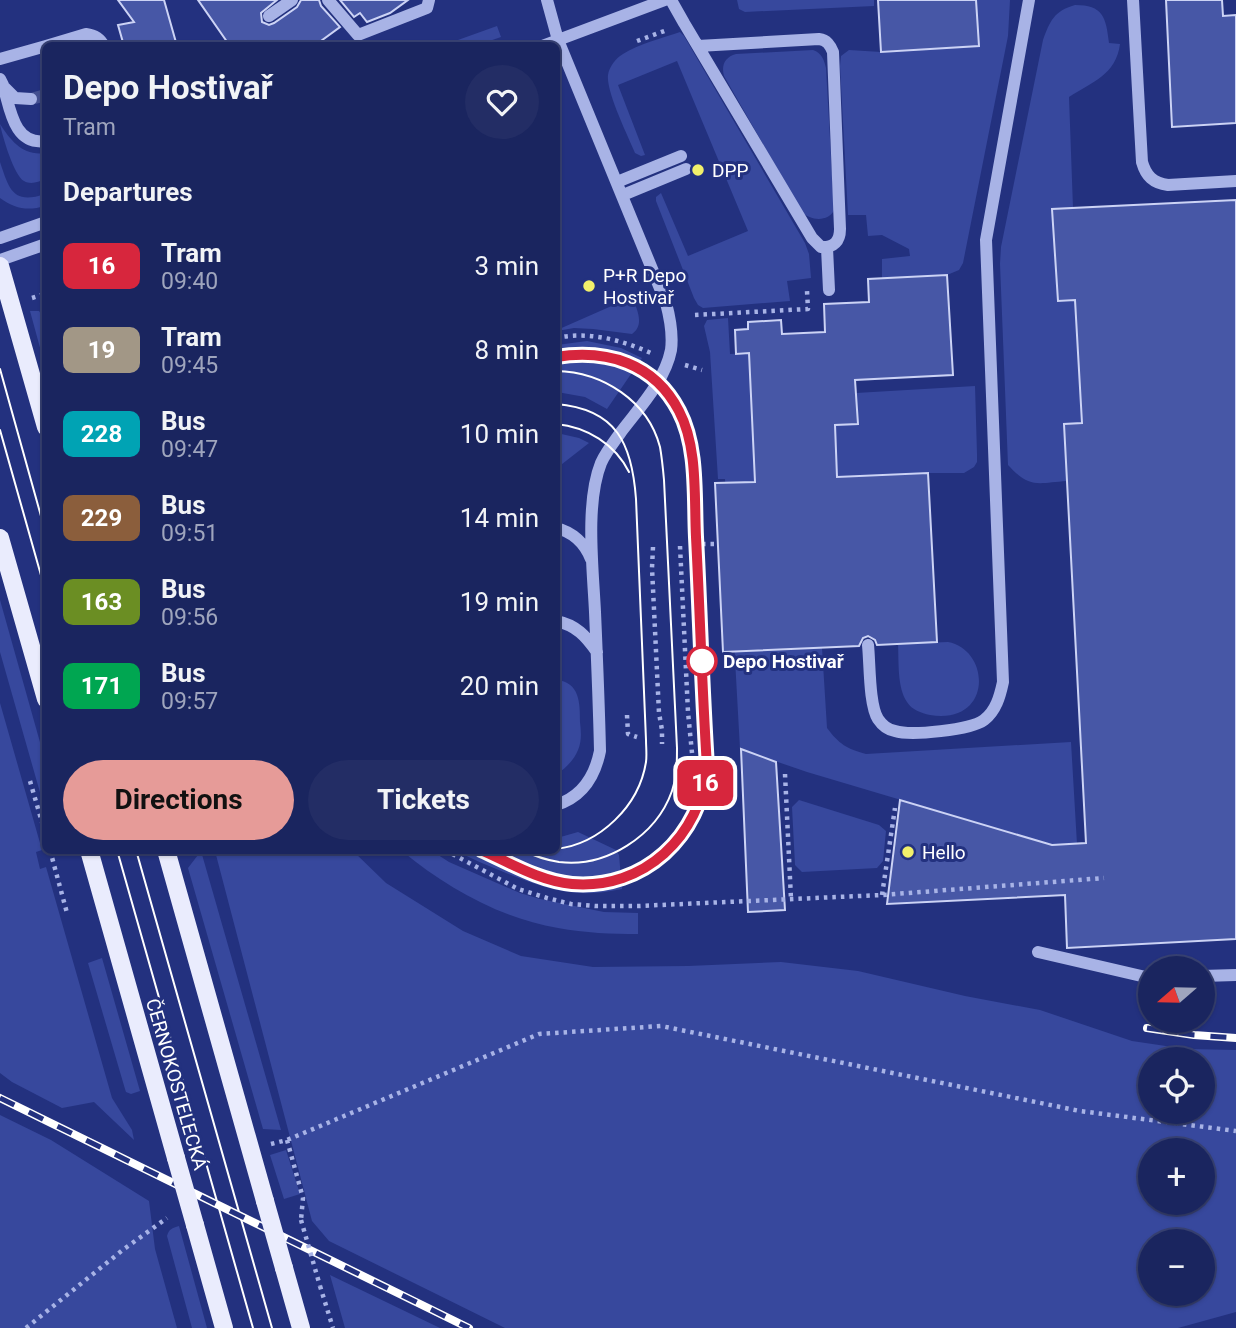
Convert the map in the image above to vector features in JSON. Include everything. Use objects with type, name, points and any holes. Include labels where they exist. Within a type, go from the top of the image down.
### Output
[{"type":"main road","points":[[0,266],[42,413]]},
{"type":"main road","points":[[0,538],[42,685]]},
{"type":"main road","name":"ČERNOKOSTELECKÁ","points":[[90,854],[224,1328]]},
{"type":"main road","points":[[167,854],[301,1328]]},
{"type":"street","points":[[269,16],[292,0]]},
{"type":"street","points":[[328,0],[358,35],[427,8],[429,0]]},
{"type":"street","points":[[547,0],[558,40]]},
{"type":"street","points":[[553,42],[665,0]]},
{"type":"street","points":[[671,0],[684,23],[812,238],[821,247],[832,246],[840,236],[840,229],[833,52],[830,46],[825,40],[819,39],[698,46]]},
{"type":"street","points":[[868,645],[873,708],[883,726],[892,731],[903,733],[959,730],[973,726],[985,720],[1000,698],[1003,682],[986,240],[1029,0]]},
{"type":"street","points":[[1133,0],[1144,170],[1159,184],[1236,181]]},
{"type":"street","points":[[59,42],[86,34],[92,34],[101,42]]},
{"type":"street","points":[[560,45],[666,303],[671,337],[668,359],[658,382],[610,447],[597,474],[593,491],[592,563],[600,751],[597,767],[589,781],[578,793],[560,804]]},
{"type":"street","points":[[0,59],[42,47]]},
{"type":"street","points":[[2,82],[15,98],[31,99]]},
{"type":"street","points":[[2,82],[14,123],[20,133],[31,140],[42,141]]},
{"type":"street","points":[[617,182],[681,156]]},
{"type":"street","points":[[623,195],[687,169]]},
{"type":"street","points":[[0,238],[42,223]]},
{"type":"street","points":[[0,260],[42,245]]},
{"type":"street","points":[[827,247],[829,290]]},
{"type":"street","points":[[560,530],[581,542],[592,563]]},
{"type":"street","points":[[560,622],[579,630],[597,652]]},
{"type":"street","points":[[1038,952],[1138,975]]},
{"type":"street","points":[[1215,976],[1236,975]]},
{"type":"path","points":[[637,41],[684,23]]},
{"type":"path","points":[[695,315],[808,309],[807,291],[829,290]]},
{"type":"path","points":[[28,299],[42,295]]},
{"type":"path","points":[[560,338],[580,336],[613,339],[653,354]]},
{"type":"path","points":[[684,364],[702,370]]},
{"type":"path","points":[[702,544],[716,544]]},
{"type":"path","points":[[680,545],[692,752]]},
{"type":"path","points":[[653,547],[662,744]]},
{"type":"path","points":[[627,715],[628,734],[637,737]]},
{"type":"path","points":[[785,774],[791,899]]},
{"type":"path","points":[[30,781],[42,822]]},
{"type":"path","points":[[882,895],[895,808]]},
{"type":"path","points":[[51,854],[67,913]]},
{"type":"path","points":[[452,854],[518,889],[571,904],[595,906],[882,895],[1104,878]]},
{"type":"path","points":[[333,1328],[301,1220],[303,1198],[287,1140],[539,1034],[661,1026],[1080,1111],[1236,1131]]},
{"type":"path","points":[[26,1328],[167,1218]]},
{"type":"shaded area","points":[[737,0],[874,0],[874,6],[745,12],[739,9]]},
{"type":"shaded area","points":[[976,0],[1010,0],[1008,36],[963,263],[959,270],[947,275],[882,279],[882,259],[910,256],[909,249],[882,235],[868,236],[866,215],[848,215],[841,56],[849,50],[881,52],[978,46]]},
{"type":"shaded area","points":[[1075,5],[1097,10],[1104,20],[1109,43],[1120,44],[1118,55],[1108,70],[1069,97],[1073,208],[1052,210],[1058,301],[1075,300],[1082,423],[1064,425],[1067,481],[1034,483],[1022,478],[1008,465],[1001,247],[1043,40],[1054,18],[1062,10]]},
{"type":"shaded area","points":[[497,26],[501,37],[487,42],[452,42]]},
{"type":"shaded area","points":[[680,32],[805,243],[811,278],[787,281],[790,301],[703,308],[694,298],[656,197],[661,193],[688,256],[748,231],[677,61],[618,85],[645,155],[635,153],[618,114],[608,83],[613,63],[636,47]]},
{"type":"shaded area","points":[[813,50],[821,55],[826,68],[834,210],[828,217],[819,219],[802,212],[724,76],[723,68],[727,59],[736,54]]},
{"type":"shaded area","points":[[0,124],[18,146],[30,152],[42,153],[42,180],[29,183],[20,178]]},
{"type":"shaded area","points":[[0,162],[6,180],[14,192],[26,197],[42,195],[42,206],[22,208],[0,198]]},
{"type":"shaded area","points":[[632,297],[638,312],[638,326],[632,334],[593,329],[560,329]]},
{"type":"shaded area","points":[[30,311],[39,311],[42,316],[42,355]]},
{"type":"shaded area","points":[[728,318],[730,354],[749,353],[754,457],[761,482],[770,650],[822,648],[827,728],[848,748],[859,752],[866,754],[1071,742],[1077,844],[1052,845],[807,772],[740,749],[725,479],[718,479],[710,352],[704,326],[707,320]]},
{"type":"shaded area","points":[[587,341],[621,348],[642,358],[607,409],[585,397],[560,393],[560,345]]},
{"type":"shaded area","points":[[975,386],[977,462],[974,467],[964,473],[837,477],[835,425],[856,393]]},
{"type":"shaded area","points":[[560,434],[589,443],[560,466]]},
{"type":"shaded area","points":[[0,600],[42,749],[42,799],[0,652]]},
{"type":"shaded area","points":[[948,642],[962,648],[972,658],[978,671],[979,685],[975,698],[965,709],[951,715],[920,712],[909,705],[904,696],[899,674],[898,644]]},
{"type":"shaded area","points":[[560,681],[574,689],[580,708],[580,743],[569,764],[560,772]]},
{"type":"shaded area","points":[[0,703],[42,850],[36,852],[40,869],[46,867],[112,1098],[132,1130],[134,1140],[94,1102],[62,1108],[0,1073]]},
{"type":"shaded area","points":[[799,800],[879,825],[886,831],[883,861],[877,868],[802,872],[795,865],[792,807]]},
{"type":"shaded area","points":[[578,832],[616,850],[619,855],[622,889],[590,893],[562,891],[506,873],[463,854],[560,854],[560,837]]},
{"type":"shaded area","points":[[199,854],[202,854],[281,1130],[263,1129],[188,868]]},
{"type":"shaded area","points":[[216,854],[356,854],[386,883],[463,931],[521,956],[593,967],[781,962],[858,971],[1040,1010],[1132,1041],[1172,1047],[1138,1047],[1138,1124],[1215,1124],[1215,1050],[1236,1050],[1236,1312],[1178,1328],[505,1328],[329,1241],[312,1221]]},
{"type":"shaded area","points":[[406,854],[437,854],[520,893],[540,899],[604,912],[638,913],[638,934],[568,930],[515,917],[475,900]]},
{"type":"shaded area","points":[[102,958],[140,1091],[131,1094],[125,1089],[88,963]]},
{"type":"shaded area","points":[[0,1115],[51,1140],[149,1201],[155,1249],[177,1328],[0,1328]]},
{"type":"shaded area","points":[[286,1150],[300,1194],[284,1199],[270,1155]]},
{"type":"shaded area","points":[[179,1226],[207,1328],[192,1328],[167,1236],[171,1229]]},
{"type":"shaded area","points":[[330,1275],[440,1328],[345,1328]]},
{"type":"building","points":[[118,0],[164,0],[176,42],[123,42],[118,25],[134,22]]},
{"type":"building","points":[[198,0],[277,0],[261,13],[262,22],[269,25],[297,7],[301,0],[319,0],[321,6],[340,27],[319,42],[227,42]]},
{"type":"building","points":[[340,0],[408,0],[390,13],[367,22],[360,13],[354,17]]},
{"type":"building","points":[[878,0],[976,0],[979,46],[881,52]]},
{"type":"building","points":[[1166,0],[1222,0],[1223,16],[1236,15],[1236,123],[1172,127]]},
{"type":"building","points":[[1236,200],[1236,939],[1067,948],[1065,895],[887,904],[900,800],[1052,845],[1086,843],[1064,424],[1082,423],[1075,300],[1058,301],[1052,209]]},
{"type":"building","points":[[947,275],[953,375],[855,380],[858,424],[835,425],[837,477],[928,473],[937,642],[877,645],[875,640],[868,636],[863,638],[859,646],[723,652],[715,483],[755,482],[749,353],[736,354],[735,330],[748,329],[748,322],[781,320],[782,334],[825,332],[824,304],[869,302],[868,279]]},
{"type":"building","points":[[741,749],[776,762],[785,910],[748,912]]},
{"type":"tunnel","points":[[31,99],[42,96]]},
{"type":"tram line","name":"16","points":[[490,854],[552,880],[572,884],[593,884],[632,875],[649,866],[679,839],[699,804],[706,778],[699,571],[692,456],[687,431],[677,407],[658,382],[632,364],[597,354],[560,356]]},
{"type":"tram line","points":[[489,854],[525,871],[560,882],[598,884],[623,878],[645,868],[664,854],[681,836],[694,815],[707,766],[693,458],[685,426],[669,395],[643,371],[611,358],[593,355],[560,357]]},
{"type":"tram line","points":[[0,369],[42,520]]},
{"type":"tram line","points":[[531,854],[559,862],[577,863],[594,860],[627,846],[642,835],[664,807],[672,791],[676,770],[664,480],[660,447],[645,416],[621,392],[590,377],[560,371]]},
{"type":"tram line","points":[[560,405],[594,413],[607,422],[625,446],[630,462],[636,499],[646,754],[642,778],[626,808],[602,831],[572,846],[560,848]]},
{"type":"tram line","points":[[560,425],[589,433],[608,445],[629,472]]},
{"type":"tram line","points":[[0,430],[42,579]]},
{"type":"tram line","points":[[118,854],[253,1328]]},
{"type":"tram line","points":[[137,854],[272,1328]]},
{"type":"railway","points":[[1181,1033],[1236,1038]]},
{"type":"railway","points":[[0,1098],[469,1328]]},
{"type":"place","name":"DPP","points":[[698,170]]},
{"type":"place","name":"P+R Depo Hostivař","points":[[589,286]]},
{"type":"place","name":"Depo Hostivař","points":[[702,661]]},
{"type":"place","name":"Hello","points":[[908,852]]}]
